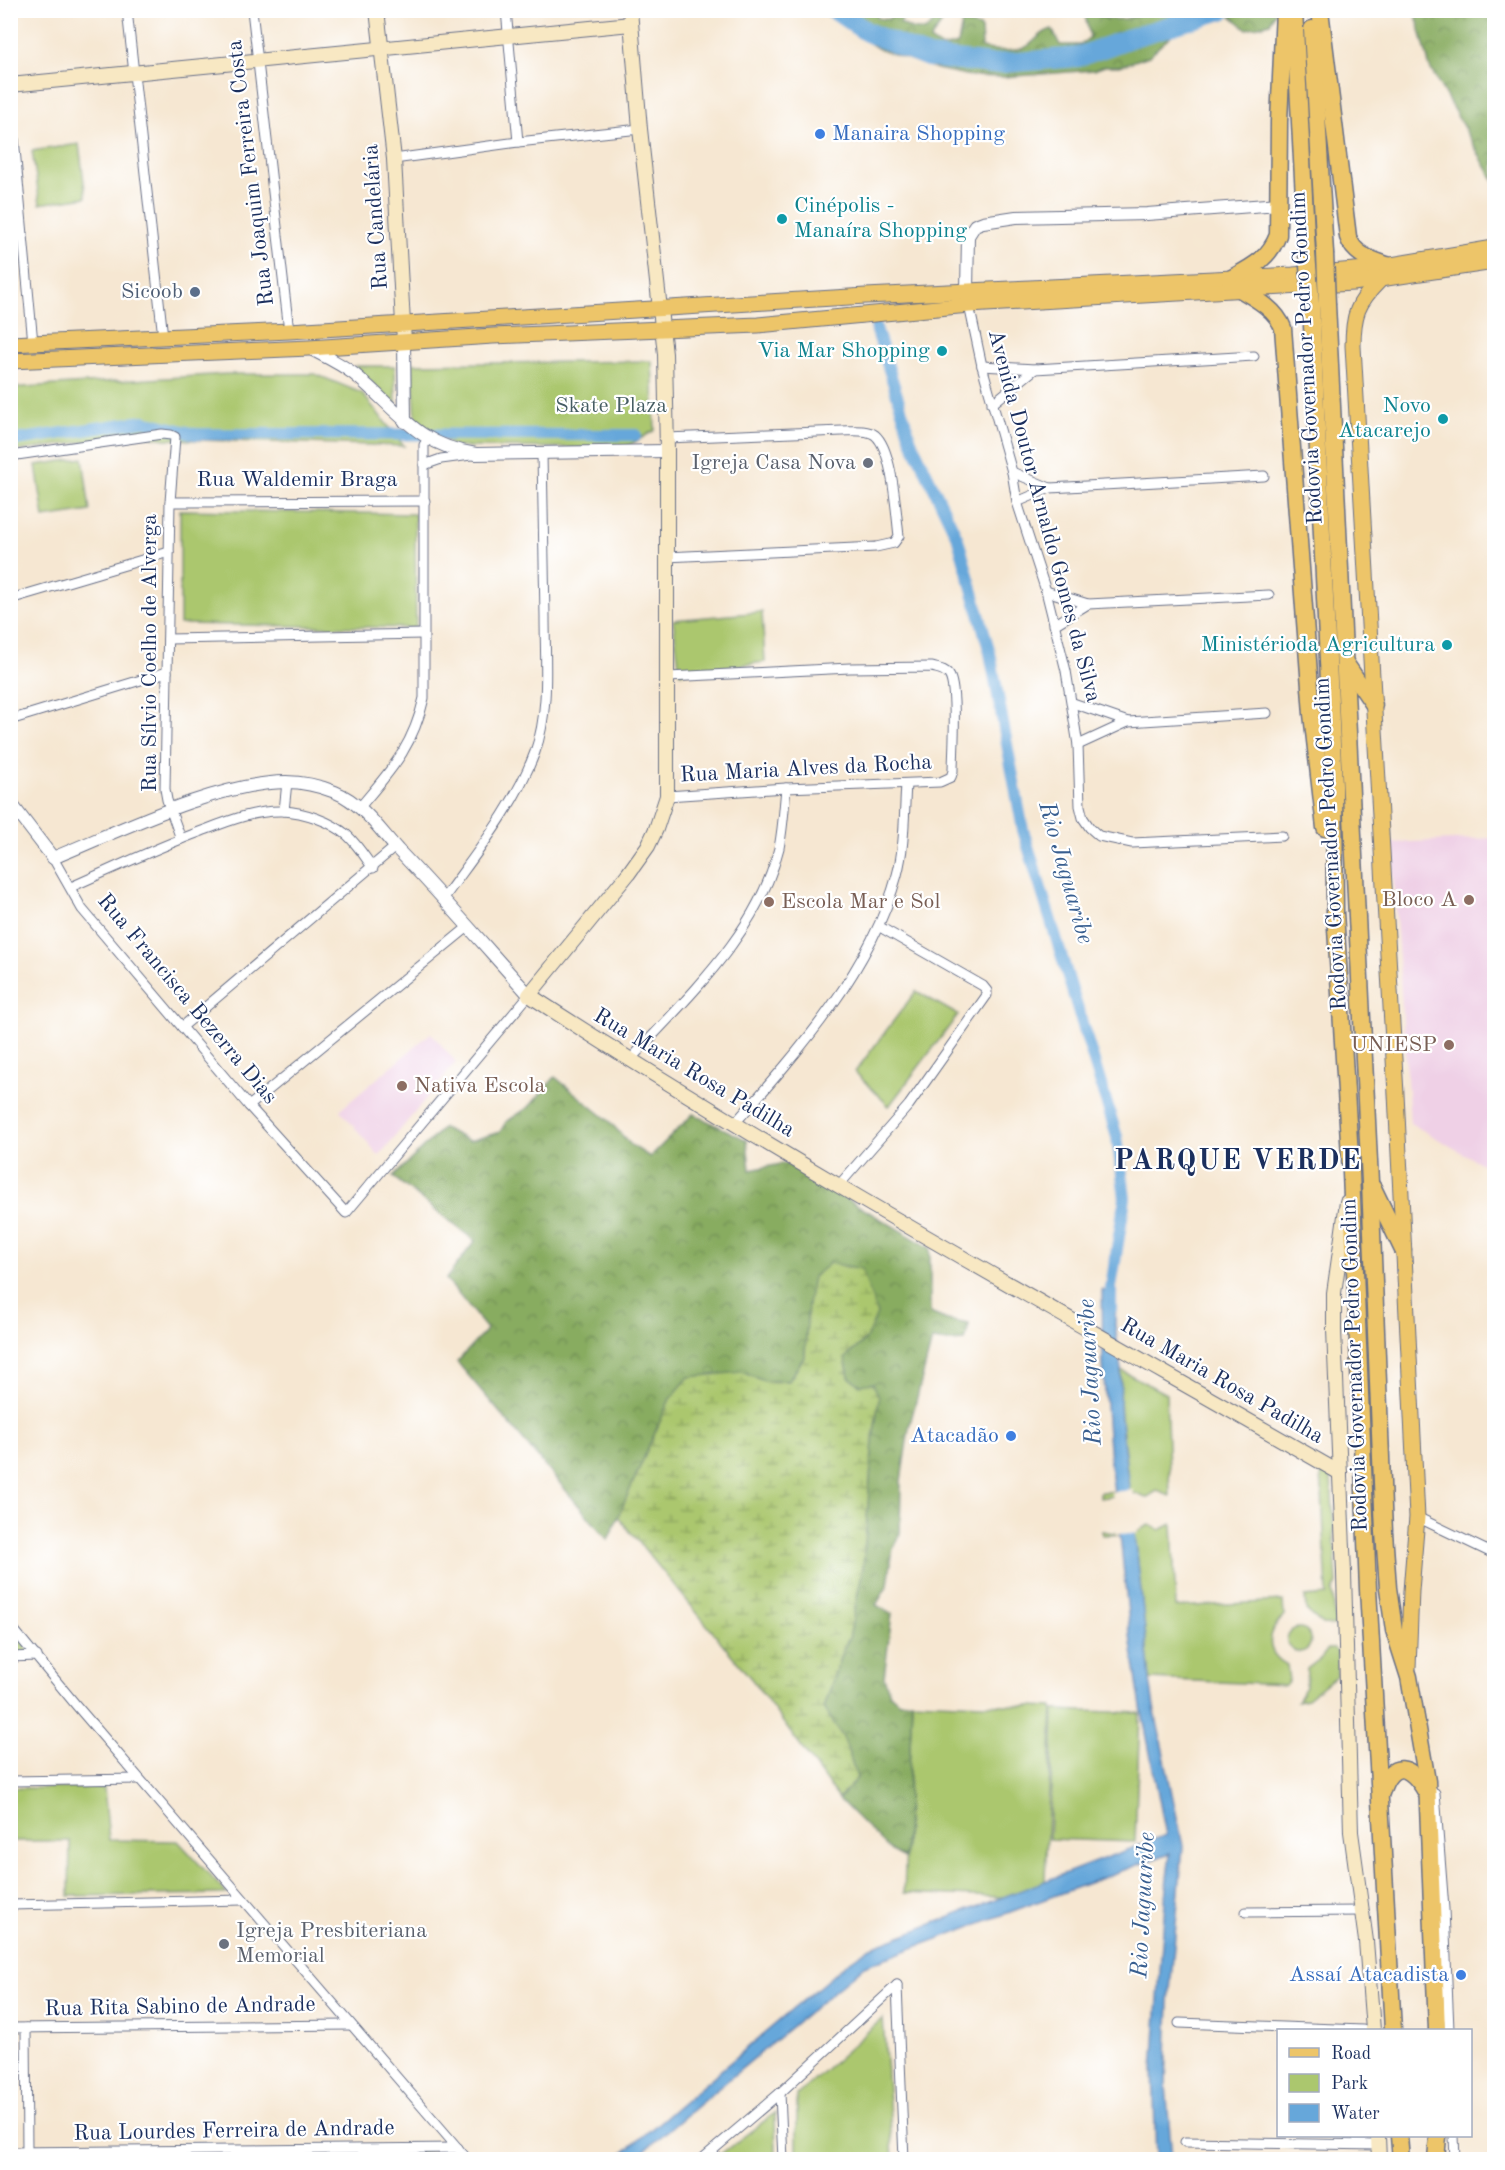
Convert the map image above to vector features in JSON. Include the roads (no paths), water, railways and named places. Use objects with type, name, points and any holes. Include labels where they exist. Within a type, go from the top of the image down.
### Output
[{"type":"highway","points":[[1284,10],[1279,122],[1280,225],[1275,244],[1262,261],[1234,284],[1276,315],[1283,328],[1312,714],[1335,912]]},
{"type":"highway","name":"Rodovia Governador Pedro Gondim","points":[[1294,10],[1307,253],[1319,304],[1345,662],[1384,1532],[1394,1630],[1408,1677],[1428,1796],[1437,2029]]},
{"type":"highway","name":"Rodovia Governador Pedro Gondim","points":[[1311,10],[1324,253],[1319,304],[1334,786],[1335,912],[1351,1173],[1368,1589],[1393,2029]]},
{"type":"highway","points":[[1320,10],[1348,237],[1356,252],[1387,265]]},
{"type":"highway","points":[[1345,662],[1374,705]]},
{"type":"highway","points":[[1370,1182],[1402,1250]]},
{"type":"highway","points":[[1380,1797],[1388,1776],[1400,1769],[1405,1769],[1416,1776],[1428,1796]]},
{"type":"highway","points":[[1400,2137],[1401,2160]]},
{"type":"highway","points":[[1436,2160],[1438,2137]]},
{"type":"main road","name":"Rua Candelária","points":[[377,10],[394,159],[404,342]]},
{"type":"main road","points":[[10,85],[508,37],[631,17],[640,129],[663,330],[667,445],[667,796],[648,846],[628,874],[529,995]]},
{"type":"main road","points":[[1322,279],[1387,265],[1494,248]]},
{"type":"main road","points":[[10,344],[1322,279],[1379,281],[1494,262]]},
{"type":"main road","points":[[1379,281],[1359,304],[1353,330],[1398,1113],[1402,1250],[1417,1517],[1411,1591],[1408,1677]]},
{"type":"main road","points":[[10,361],[758,326],[968,298]]},
{"type":"main road","name":"Rua Maria Rosa Padilha","points":[[529,995],[630,1060],[839,1185],[1021,1292],[1340,1473]]},
{"type":"main road","points":[[1351,1173],[1334,1293],[1351,1832],[1362,1911],[1373,2029]]},
{"type":"main road","points":[[1378,2140],[1379,2160]]},
{"type":"street","points":[[127,10],[163,337]]},
{"type":"street","name":"Rua Joaquim Ferreira Costa","points":[[252,10],[289,331]]},
{"type":"street","points":[[506,10],[518,142]]},
{"type":"street","points":[[10,95],[33,343]]},
{"type":"street","points":[[394,159],[518,142],[640,129]]},
{"type":"street","name":"Avenida Doutor Arnaldo Gomes da Silva","points":[[1280,204],[1147,214],[998,219],[975,225],[968,236],[967,244],[968,298],[982,366],[1012,471],[1017,502],[1046,591],[1073,703],[1078,745],[1080,806],[1083,818],[1089,828],[1099,836],[1132,843],[1282,836]]},
{"type":"street","name":"Rua Candelária","points":[[404,342],[409,426]]},
{"type":"street","name":"Rua Waldemir Braga","points":[[309,348],[354,374],[409,426],[427,438],[457,451],[476,454]]},
{"type":"street","points":[[982,366],[1035,369],[1254,356]]},
{"type":"street","points":[[993,404],[1035,369]]},
{"type":"street","points":[[666,557],[863,548],[889,545],[894,543],[899,536],[893,481],[882,446],[873,434],[865,431],[842,431],[667,445]]},
{"type":"street","name":"Rua Sílvio Coelho de Alverga","points":[[10,456],[162,434],[175,437],[170,502],[165,789],[181,839]]},
{"type":"street","points":[[360,807],[404,752],[419,721],[424,698],[424,445],[427,438]]},
{"type":"street","name":"Rua Waldemir Braga","points":[[424,465],[441,459],[476,454],[542,453],[667,445]]},
{"type":"street","points":[[444,898],[502,815],[523,780],[540,735],[544,704],[545,661],[542,453]]},
{"type":"street","points":[[1012,471],[1050,488]]},
{"type":"street","points":[[1017,502],[1050,488],[1264,476]]},
{"type":"street","name":"Rua Waldemir Braga","points":[[170,502],[425,501]]},
{"type":"street","points":[[10,598],[169,552]]},
{"type":"street","points":[[1046,591],[1088,604],[1269,595]]},
{"type":"street","points":[[1054,625],[1088,604]]},
{"type":"street","points":[[168,639],[423,634]]},
{"type":"street","name":"Rua Maria Alves da Rocha","points":[[667,796],[786,788],[940,782],[948,779],[952,774],[954,696],[949,675],[942,669],[932,667],[850,668],[668,677]]},
{"type":"street","points":[[10,720],[167,672]]},
{"type":"street","points":[[1073,703],[1128,722]]},
{"type":"street","points":[[1078,745],[1128,722],[1267,713]]},
{"type":"street","points":[[284,811],[287,782]]},
{"type":"street","name":"Rua Maria Rosa Padilha","points":[[53,858],[211,797],[258,785],[287,782],[308,784],[336,793],[360,807],[529,995]]},
{"type":"street","points":[[736,1122],[810,1035],[880,927],[900,860],[906,784]]},
{"type":"street","points":[[630,1060],[710,972],[740,935],[754,910],[779,848],[786,788]]},
{"type":"street","name":"Rua Francisca Bezerra Dias","points":[[10,802],[53,858],[82,909],[249,1106],[346,1213],[529,995]]},
{"type":"street","points":[[71,887],[181,839],[238,818],[284,811],[312,817],[347,835],[373,868]]},
{"type":"street","points":[[182,1028],[396,847]]},
{"type":"street","points":[[249,1106],[468,927]]},
{"type":"street","points":[[839,1185],[909,1105],[985,998],[987,991],[983,986],[880,927]]},
{"type":"street","points":[[1417,1517],[1494,1554]]},
{"type":"street","points":[[10,1625],[75,1705],[468,2160]]},
{"type":"street","points":[[10,1657],[37,1656]]},
{"type":"street","points":[[1413,1709],[1428,1740],[1437,1806],[1449,2029]]},
{"type":"street","points":[[10,1781],[139,1779]]},
{"type":"street","points":[[10,1905],[243,1900]]},
{"type":"street","points":[[1246,1912],[1362,1911]]},
{"type":"street","points":[[700,2160],[780,2093],[897,1985],[904,2160]]},
{"type":"street","points":[[1179,2023],[1317,2029]]},
{"type":"street","name":"Rua Rita Sabino de Andrade","points":[[10,2028],[351,2025]]},
{"type":"street","points":[[26,2028],[27,2152]]},
{"type":"street","points":[[780,2093],[783,2160]]},
{"type":"street","points":[[1454,2137],[1455,2160]]},
{"type":"street","points":[[1185,2142],[1378,2140]]},
{"type":"street","name":"Rua Lourdes Ferreira de Andrade","points":[[10,2152],[73,2156],[458,2148]]},
{"type":"water","points":[[1102,1290],[1116,1295],[1115,1325],[1121,1370],[1122,1433],[1150,1679],[1183,1846],[1169,2002],[1166,2085],[1172,2159],[1156,2159],[1153,2069],[1170,1853],[864,1966],[634,2159],[615,2160],[846,1964],[869,1948],[1166,1835],[1131,1644],[1110,1463],[1103,1365]]},
{"type":"waterway","name":"Rio Jaguaribe","points":[[835,10],[867,32],[928,57],[992,64],[1078,57],[1130,38],[1222,10]]},
{"type":"waterway","name":"Rio Jaguaribe","points":[[876,328],[911,440],[958,539],[990,653],[1023,830],[1117,1137],[1125,1198],[1111,1287],[1111,1309]]},
{"type":"waterway","points":[[10,441],[144,421],[195,434],[636,435]]},
{"type":"place","name":"Manaira Shopping","points":[[820,134]]},
{"type":"place","name":"Cinépolis - Manaíra Shopping","points":[[782,219]]},
{"type":"place","name":"Sicoob","points":[[195,292]]},
{"type":"place","name":"Via Mar Shopping","points":[[942,351]]},
{"type":"place","name":"Novo Atacarejo","points":[[1443,419]]},
{"type":"place","name":"Igreja Casa Nova","points":[[868,463]]},
{"type":"place","name":"Ministérioda Agricultura","points":[[1447,645]]},
{"type":"place","name":"Bloco A","points":[[1469,900]]},
{"type":"place","name":"Escola Mar e Sol","points":[[769,902]]},
{"type":"place","name":"UNIESP","points":[[1449,1045]]},
{"type":"place","name":"Nativa Escola","points":[[402,1086]]},
{"type":"place","name":"Atacadão","points":[[1011,1436]]},
{"type":"place","name":"Igreja Presbiteriana Memorial","points":[[224,1944]]},
{"type":"place","name":"Assaí Atacadista","points":[[1461,1975]]},
{"type":"district","name":"PARQUE VERDE","points":[[1238,1162]]},
{"type":"park label","name":"Skate Plaza","points":[[611,406]]}]
